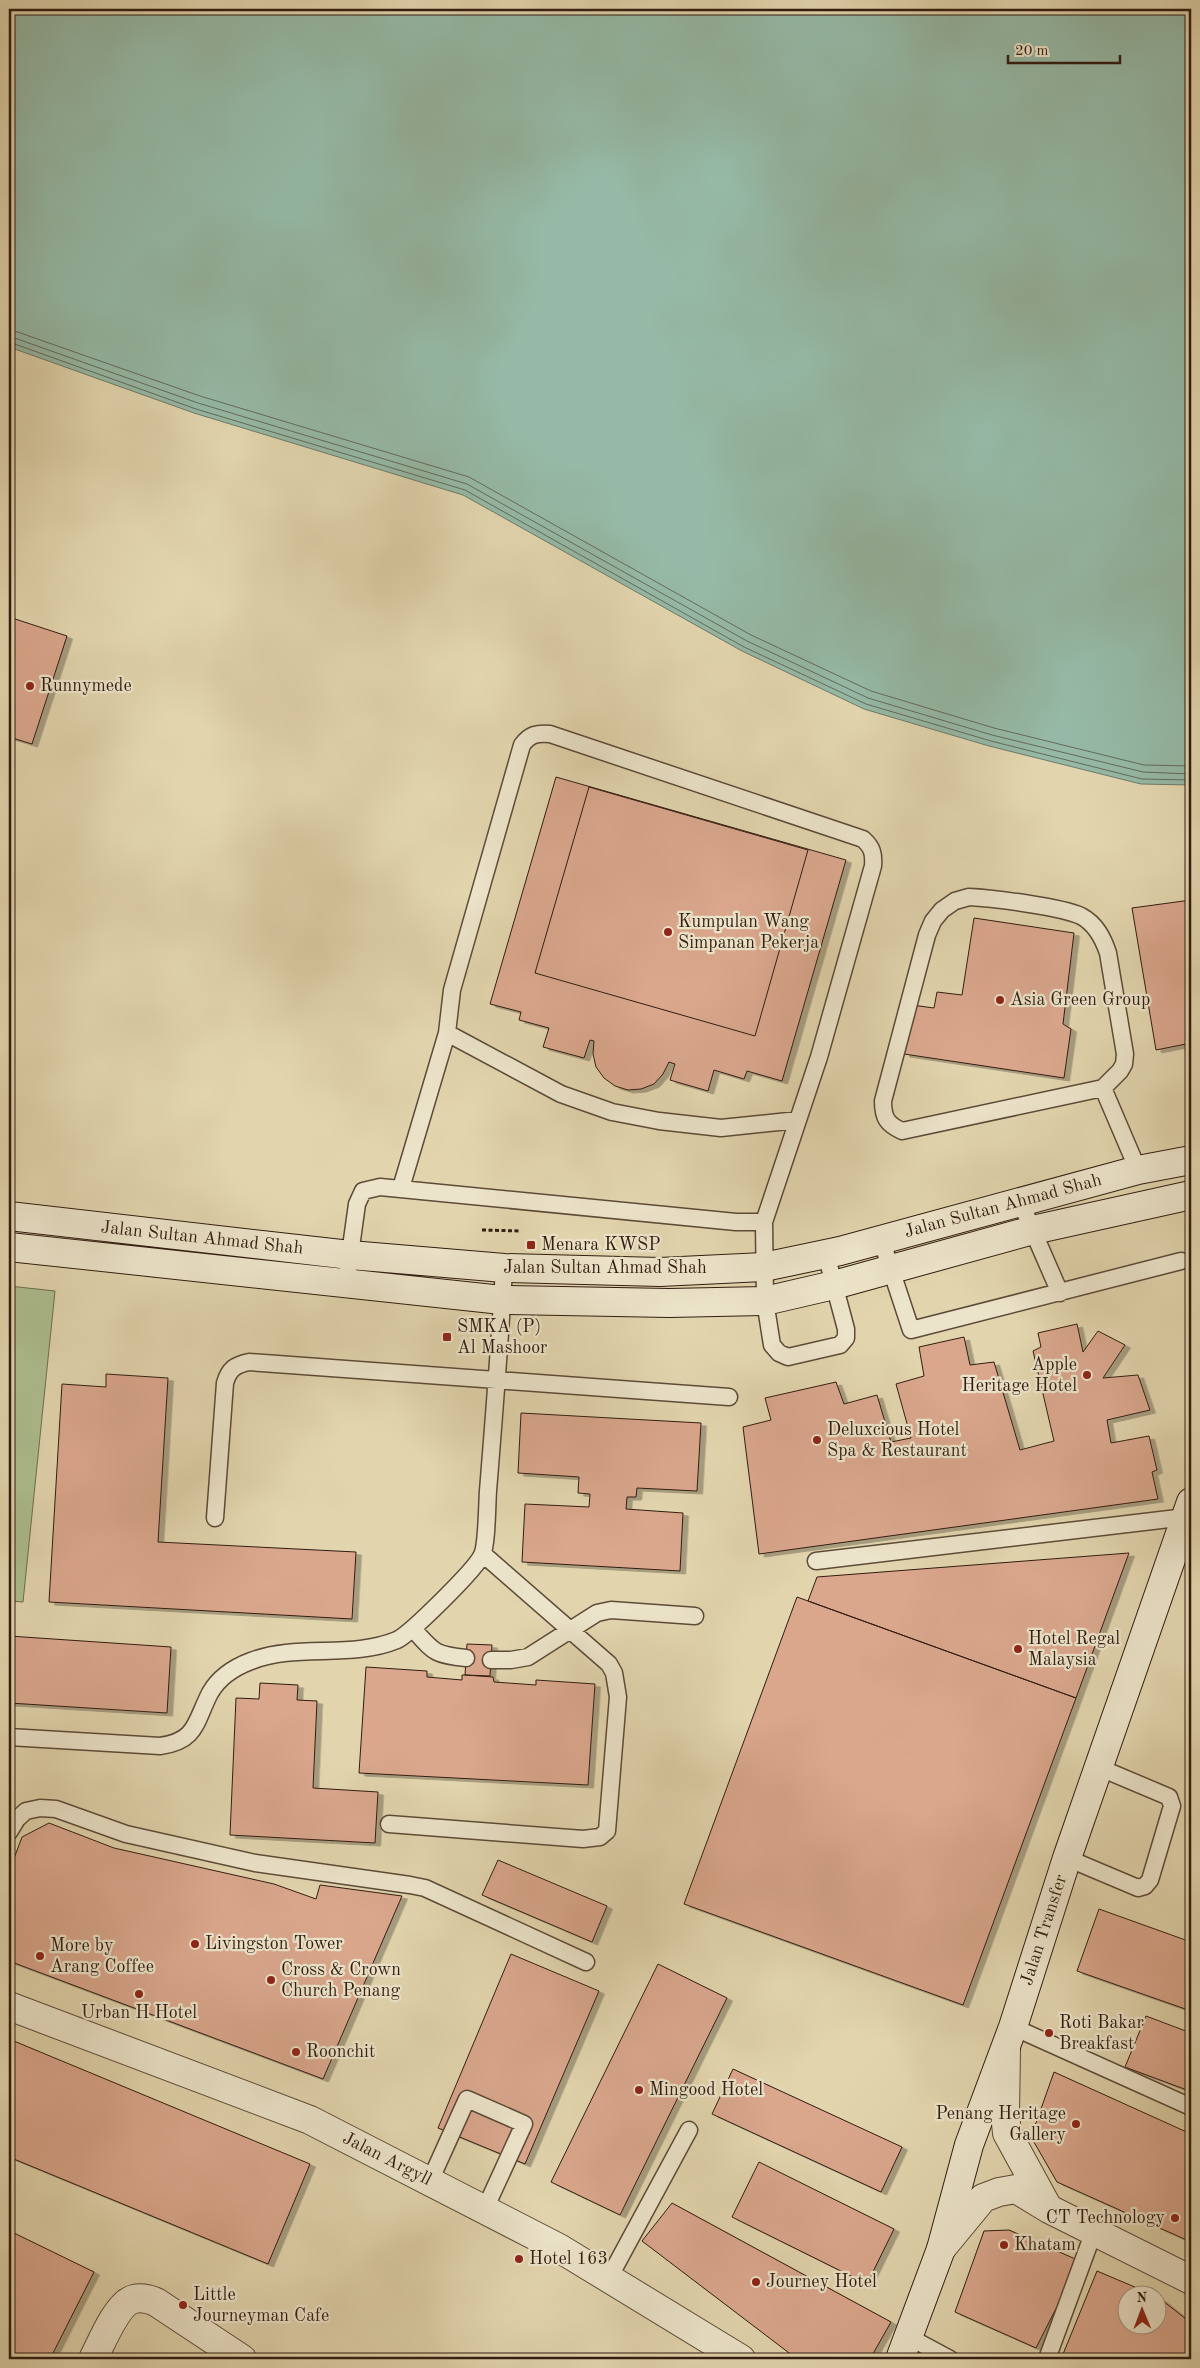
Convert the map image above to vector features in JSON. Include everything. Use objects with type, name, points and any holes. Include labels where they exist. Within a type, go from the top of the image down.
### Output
[{"type":"main road","name":"Jalan Sultan Ahmad Shah","points":[[9,1216],[350,1255],[504,1268],[660,1272],[764,1267],[826,1254],[1138,1170],[1191,1160]]},
{"type":"main road","name":"Jalan Sultan Ahmad Shah","points":[[9,1247],[502,1300],[669,1303],[765,1301],[891,1270],[1033,1230],[1187,1198]]},
{"type":"main road","name":"Jalan Transfer","points":[[904,2348],[941,2250],[969,2145],[1010,2036],[1067,1858],[1189,1510]]},
{"type":"main road","name":"Jalan Argyll","points":[[9,2006],[310,2120],[559,2248],[741,2359]]},
{"type":"main road","points":[[1010,2036],[1005,2113],[1008,2133],[1049,2209]]},
{"type":"main road","points":[[941,2250],[983,2198],[999,2192],[1016,2189],[1049,2209],[1191,2280]]},
{"type":"main road","points":[[94,2359],[122,2305],[132,2299],[150,2299],[242,2359]]},
{"type":"lane","points":[[401,1188],[447,1033],[452,990],[522,745],[527,738],[537,733],[550,734],[863,839],[870,846],[874,856],[872,866],[819,1057],[764,1222],[765,1301],[772,1345],[788,1357],[840,1345],[846,1338],[846,1329],[826,1254]]},
{"type":"lane","points":[[969,898],[984,898],[1067,912],[1082,916],[1094,926],[1103,938],[1108,953],[1125,1054],[1124,1064],[1120,1071],[1103,1088],[917,1129],[902,1131],[889,1125],[883,1114],[885,1092],[922,948],[933,921],[942,910],[955,902],[969,898]]},
{"type":"lane","points":[[447,1033],[561,1094],[612,1112],[659,1121],[721,1128],[798,1120]]},
{"type":"lane","points":[[1103,1088],[1138,1170]]},
{"type":"lane","points":[[346,1283],[357,1204],[363,1192],[380,1188],[401,1188],[736,1222],[764,1222]]},
{"type":"lane","points":[[1020,1201],[1060,1292]]},
{"type":"lane","points":[[881,1239],[911,1330],[1181,1261]]},
{"type":"lane","points":[[9,1737],[160,1746],[175,1744],[188,1737],[197,1725],[211,1692],[222,1678],[235,1668],[253,1660],[275,1655],[378,1646],[398,1640],[413,1629],[483,1554],[504,1268]]},
{"type":"lane","points":[[215,1518],[225,1383],[228,1372],[238,1364],[249,1362],[729,1397]]},
{"type":"lane","points":[[816,1561],[1189,1510]]},
{"type":"lane","points":[[389,1824],[582,1839],[600,1837],[607,1831],[617,1685],[609,1664],[483,1554]]},
{"type":"lane","points":[[491,1660],[511,1660],[528,1657],[597,1613],[611,1610],[695,1616]]},
{"type":"lane","points":[[413,1629],[435,1652],[444,1656],[466,1658]]},
{"type":"lane","points":[[1067,1858],[1138,1888],[1145,1886],[1150,1880],[1172,1806],[1169,1798],[1098,1767]]},
{"type":"lane","points":[[9,1832],[17,1819],[26,1811],[40,1808],[56,1809],[126,1834],[256,1863],[418,1887],[586,1962]]},
{"type":"lane","points":[[1010,2036],[1191,2107]]},
{"type":"lane","points":[[430,2181],[467,2099],[524,2124],[485,2209]]},
{"type":"lane","points":[[609,2278],[689,2130]]},
{"type":"lane","points":[[1047,2359],[1094,2231]]},
{"type":"lane","points":[[904,2348],[950,2359]]},
{"type":"shaded area","points":[[9,1286],[55,1291],[23,1602],[9,1601]]},
{"type":"water","points":[[9,9],[1191,9],[1191,785],[1141,784],[989,746],[864,709],[742,651],[463,495],[194,413],[9,347]]},
{"type":"building","name":"Runnymede","points":[[9,617],[67,636],[32,744],[9,737]]},
{"type":"building","name":"Kumpulan Wang Simpanan Pekerja","points":[[556,777],[846,860],[782,1081],[747,1071],[744,1079],[714,1070],[708,1091],[670,1080],[675,1064],[669,1062],[663,1074],[654,1084],[641,1089],[628,1090],[615,1086],[604,1078],[596,1067],[593,1054],[594,1041],[590,1040],[584,1058],[543,1047],[549,1028],[519,1020],[521,1012],[490,1004]]},
{"type":"building","points":[[589,787],[808,850],[755,1036],[535,973]]},
{"type":"building","points":[[1191,900],[1191,1043],[1156,1050],[1132,908]]},
{"type":"building","name":"Asia Green Group","points":[[974,918],[1074,933],[1063,1024],[1071,1029],[1064,1078],[904,1054],[912,1005],[934,1008],[937,992],[962,995]]},
{"type":"building","name":"Deluxcious Hotel Spa & Restaurant","points":[[1077,1324],[1083,1352],[1098,1331],[1125,1345],[1103,1378],[1138,1375],[1150,1410],[1107,1420],[1111,1443],[1149,1436],[1157,1470],[1152,1472],[1158,1499],[759,1554],[743,1427],[771,1420],[765,1398],[836,1382],[844,1404],[877,1395],[891,1442],[911,1438],[896,1384],[924,1376],[919,1347],[964,1337],[970,1365],[994,1362],[1020,1450],[1054,1441],[1033,1351],[1041,1347],[1038,1333]]},
{"type":"building","points":[[106,1374],[168,1378],[158,1542],[356,1552],[352,1619],[49,1602],[62,1384],[106,1387]]},
{"type":"building","points":[[521,1413],[701,1423],[697,1491],[637,1488],[636,1497],[627,1497],[626,1509],[683,1513],[680,1571],[522,1562],[525,1504],[589,1507],[590,1494],[578,1493],[579,1477],[518,1473]]},
{"type":"building","name":"Hotel Regal Malaysia","points":[[1129,1553],[1076,1698],[808,1601],[817,1577]]},
{"type":"building","points":[[797,1597],[1076,1698],[963,2005],[684,1904]]},
{"type":"building","points":[[9,1636],[171,1647],[167,1713],[9,1703]]},
{"type":"building","points":[[467,1644],[492,1645],[490,1676],[465,1675]]},
{"type":"building","points":[[366,1667],[427,1671],[427,1677],[462,1680],[462,1675],[465,1675],[493,1677],[494,1682],[536,1685],[536,1680],[595,1684],[588,1785],[359,1773]]},
{"type":"building","points":[[260,1683],[298,1685],[297,1700],[317,1701],[313,1788],[378,1792],[375,1843],[230,1835],[236,1698],[259,1699]]},
{"type":"building","name":"Livingston Tower","points":[[49,1823],[114,1848],[274,1884],[316,1899],[320,1885],[402,1896],[323,2079],[9,1961],[9,1872],[22,1837]]},
{"type":"building","points":[[498,1860],[607,1906],[592,1942],[482,1895]]},
{"type":"building","points":[[1099,1909],[1191,1942],[1191,2011],[1077,1971]]},
{"type":"building","points":[[511,1954],[599,1991],[525,2164],[438,2128]]},
{"type":"building","name":"Mingood Hotel","points":[[658,1964],[727,1998],[620,2215],[551,2182]]},
{"type":"building","points":[[1146,2016],[1191,2033],[1191,2079],[1187,2090],[1125,2067]]},
{"type":"building","points":[[9,2039],[310,2164],[268,2264],[9,2157]]},
{"type":"building","points":[[733,2069],[902,2147],[881,2192],[712,2114]]},
{"type":"building","points":[[1054,2072],[1191,2134],[1191,2242],[1057,2182],[1031,2137]]},
{"type":"building","points":[[759,2162],[894,2229],[867,2284],[732,2217]]},
{"type":"building","name":"Journey Hotel","points":[[672,2203],[891,2322],[870,2359],[797,2359],[642,2241]]},
{"type":"building","points":[[1009,2230],[1080,2261],[1036,2348],[955,2312],[984,2231]]},
{"type":"building","points":[[14,2233],[94,2272],[50,2359],[9,2359],[9,2243]]},
{"type":"building","points":[[1097,2271],[1132,2286],[1118,2286],[1118,2336],[1168,2336],[1168,2305],[1191,2323],[1191,2359],[1061,2359]]},
{"type":"place","name":"Runnymede","points":[[30,686]]},
{"type":"place","name":"Kumpulan Wang Simpanan Pekerja","points":[[668,932]]},
{"type":"place","name":"Asia Green Group","points":[[1000,1000]]},
{"type":"place","name":"Menara KWSP","points":[[531,1245]]},
{"type":"place","name":"SMKA (P) Al Mashoor","points":[[447,1337]]},
{"type":"place","name":"Apple Heritage Hotel","points":[[1087,1375]]},
{"type":"place","name":"Deluxcious Hotel Spa & Restaurant","points":[[817,1440]]},
{"type":"place","name":"Hotel Regal Malaysia","points":[[1018,1649]]},
{"type":"place","name":"Livingston Tower","points":[[195,1944]]},
{"type":"place","name":"More by Arang Coffee","points":[[40,1956]]},
{"type":"place","name":"Cross & Crown Church Penang","points":[[271,1980]]},
{"type":"place","name":"Urban H Hotel","points":[[139,1994]]},
{"type":"place","name":"Roti Bakar Breakfast","points":[[1049,2033]]},
{"type":"place","name":"Roonchit","points":[[296,2052]]},
{"type":"place","name":"Mingood Hotel","points":[[639,2090]]},
{"type":"place","name":"Penang Heritage Gallery","points":[[1076,2124]]},
{"type":"place","name":"CT Technology","points":[[1175,2218]]},
{"type":"place","name":"Khatam","points":[[1004,2245]]},
{"type":"place","name":"Hotel 163","points":[[519,2259]]},
{"type":"place","name":"Journey Hotel","points":[[756,2282]]},
{"type":"place","name":"Little Journeyman Cafe","points":[[183,2305]]}]
